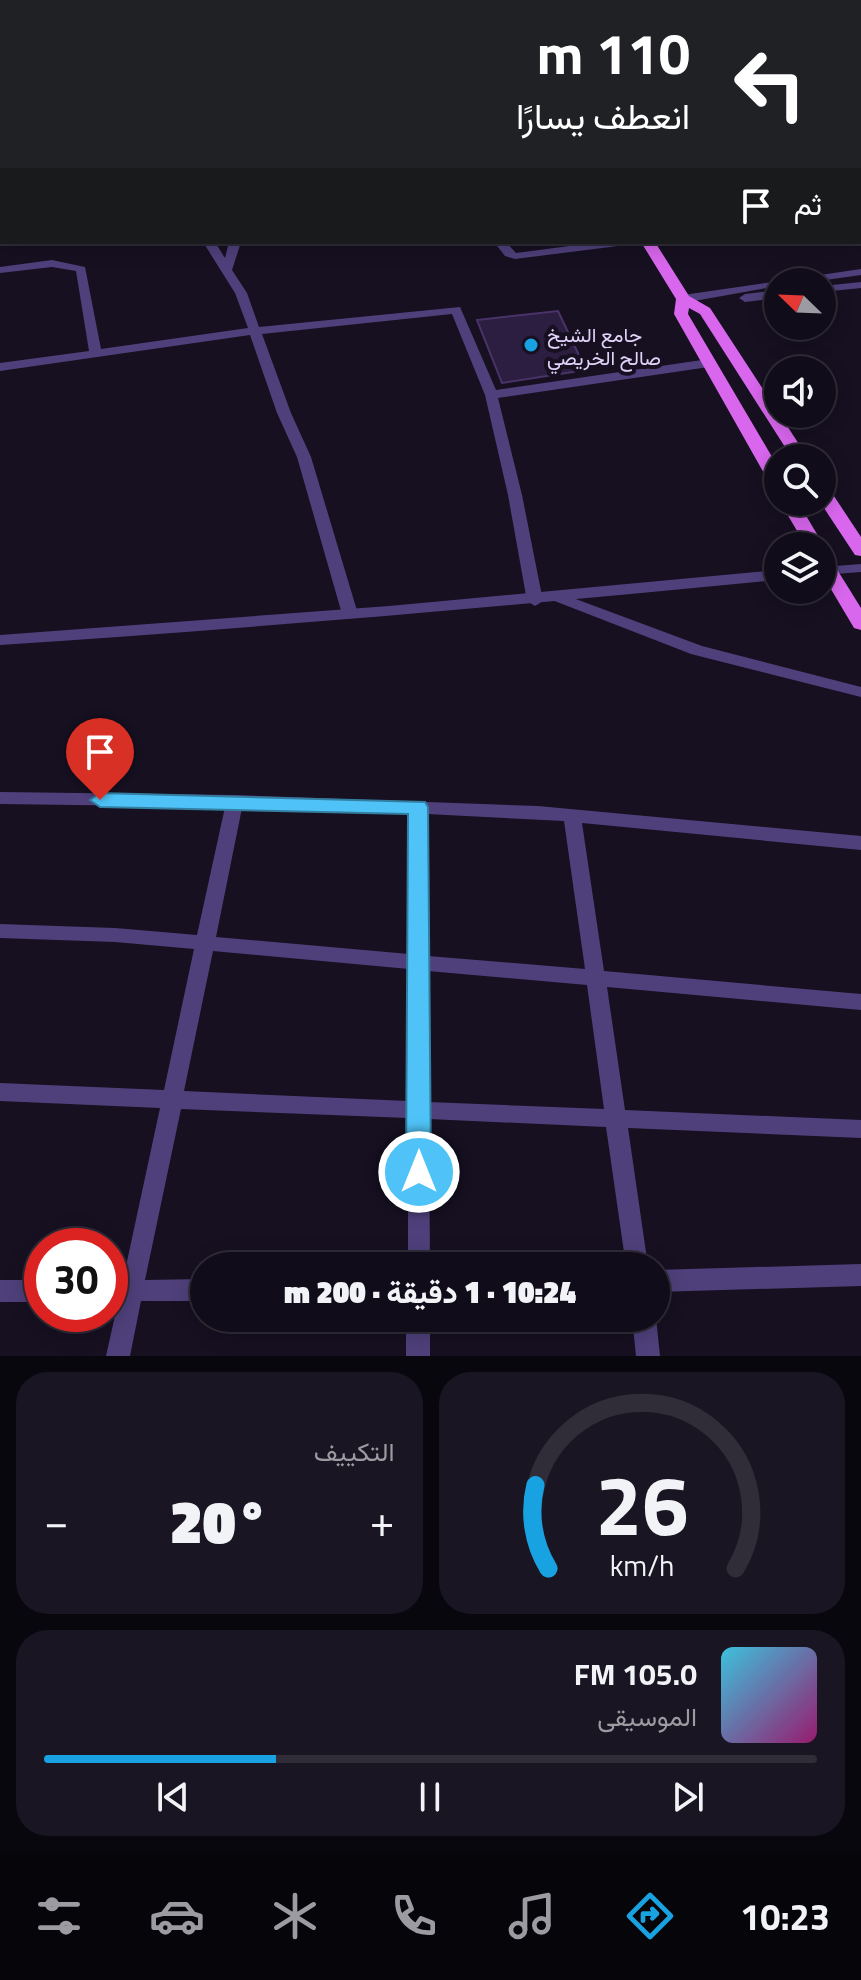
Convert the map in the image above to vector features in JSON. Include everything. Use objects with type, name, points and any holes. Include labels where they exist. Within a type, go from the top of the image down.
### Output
[{"type":"main road","points":[[649,244],[683,299],[705,311],[791,444]]},
{"type":"main road","points":[[683,299],[681,314],[764,458]]},
{"type":"main road","points":[[836,513],[861,551]]},
{"type":"main road","points":[[836,585],[861,624]]},
{"type":"street","points":[[210,244],[241,293],[284,413],[304,457],[350,614]]},
{"type":"street","points":[[227,269],[234,244]]},
{"type":"street","points":[[502,244],[509,254],[515,256],[610,244]]},
{"type":"street","points":[[0,270],[58,264],[73,264],[81,269],[96,354]]},
{"type":"street","points":[[836,275],[861,272]]},
{"type":"street","points":[[683,299],[764,285]]},
{"type":"street","points":[[836,288],[861,285]]},
{"type":"street","points":[[683,299],[764,296]]},
{"type":"street","points":[[0,367],[255,331],[456,310],[491,395],[515,495],[535,601]]},
{"type":"street","points":[[491,395],[709,363]]},
{"type":"street","points":[[836,567],[861,568]]},
{"type":"street","points":[[0,640],[232,626],[535,601],[764,576]]},
{"type":"street","points":[[557,597],[697,650],[861,692]]},
{"type":"street","points":[[0,798],[235,801],[572,815],[861,843]]},
{"type":"street","points":[[128,1264],[173,1100],[235,801]]},
{"type":"street","points":[[418,807],[419,1252]]},
{"type":"street","points":[[572,815],[635,1252]]},
{"type":"street","points":[[0,931],[115,935],[861,1002]]},
{"type":"street","points":[[0,1092],[861,1129]]},
{"type":"street","points":[[670,1281],[861,1275]]},
{"type":"street","points":[[128,1290],[190,1290]]},
{"type":"street","points":[[0,1291],[24,1291]]},
{"type":"street","points":[[118,1356],[119,1332]]},
{"type":"street","points":[[418,1332],[418,1356]]},
{"type":"street","points":[[645,1332],[648,1356]]},
{"type":"building","name":"جامع الشيخ صالح الخريصي","points":[[558,311],[586,370],[502,383],[477,320]]},
{"type":"place","name":"جامع الشيخ صالح الخريصي","points":[[531,345]]},
{"type":"route","points":[[100,800],[418,807],[419,1172]]}]
